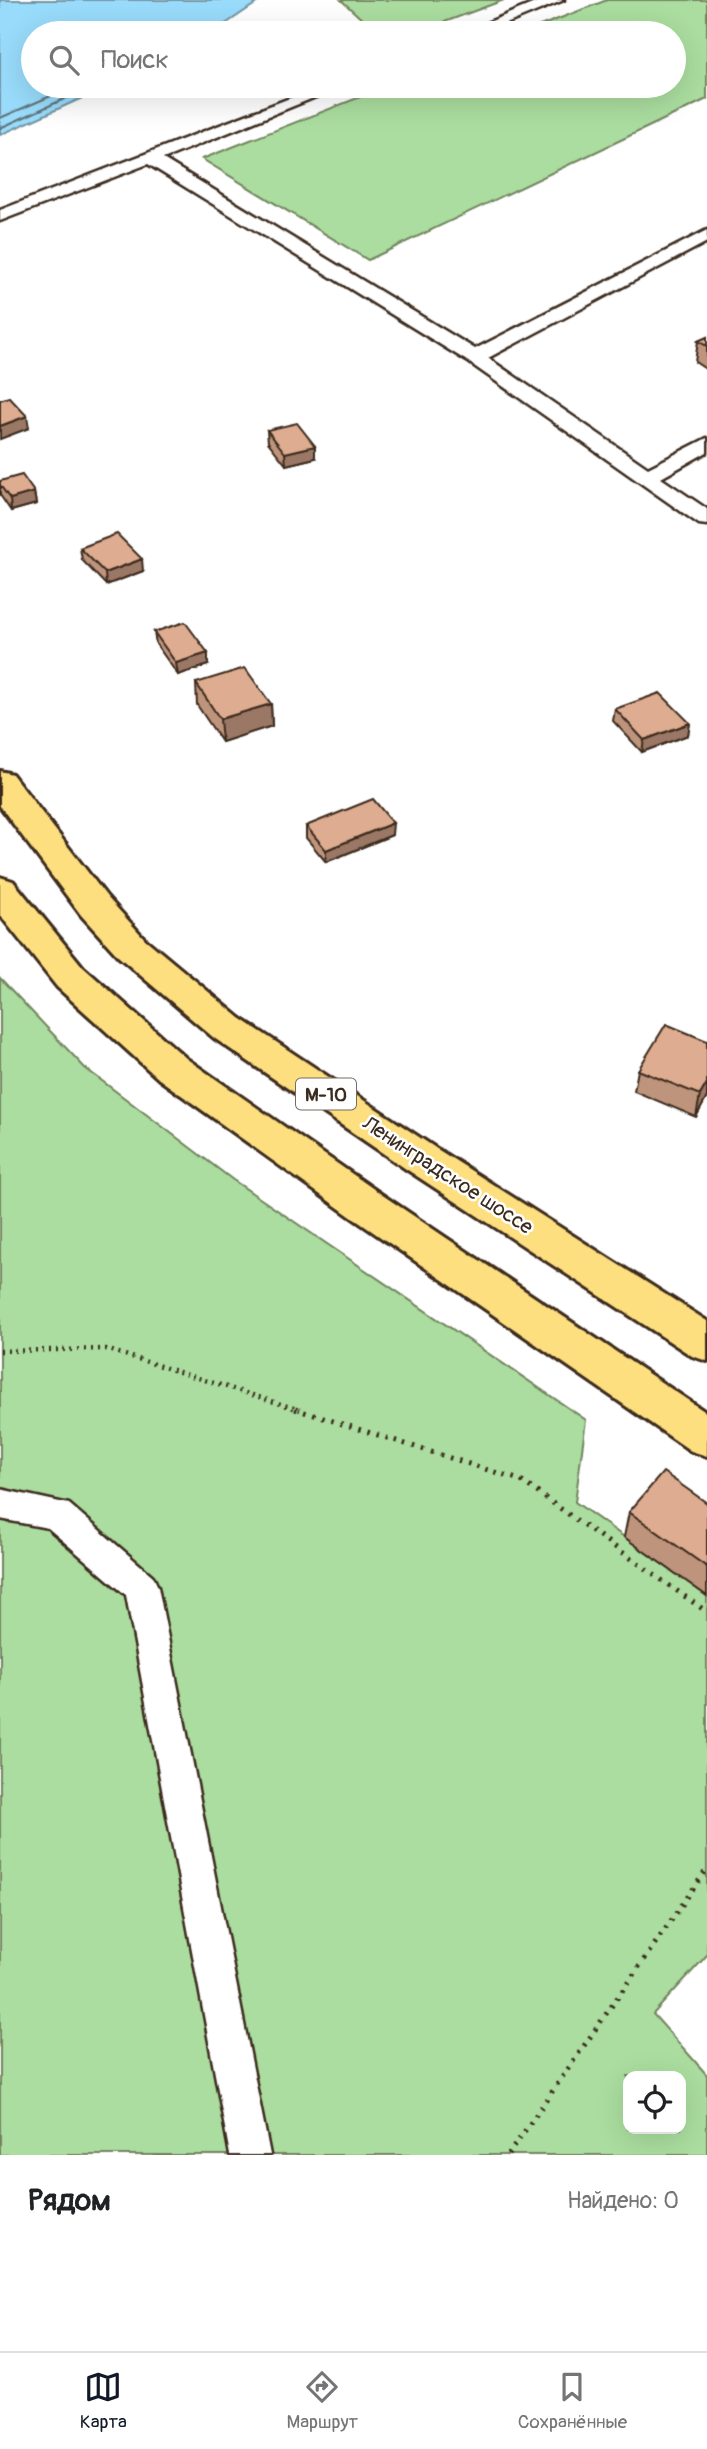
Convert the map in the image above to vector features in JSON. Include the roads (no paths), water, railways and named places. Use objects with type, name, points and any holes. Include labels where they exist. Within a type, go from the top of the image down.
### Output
[{"type":"highway","name":"Ленинградское шоссе","points":[[0,782],[87,897],[124,939],[227,1028],[420,1158],[707,1343]]},
{"type":"highway","points":[[0,890],[70,977],[173,1069],[364,1204],[707,1437]]},
{"type":"lane","points":[[501,21],[556,0]]},
{"type":"lane","points":[[0,216],[304,98]]},
{"type":"lane","points":[[150,158],[474,358],[707,519]]},
{"type":"lane","points":[[474,358],[707,235]]},
{"type":"lane","points":[[647,477],[707,444]]},
{"type":"lane","points":[[0,1504],[57,1515],[141,1587],[250,2155]]},
{"type":"water","points":[[0,0],[261,0],[230,21],[21,21],[21,98],[82,98],[0,135]]}]
